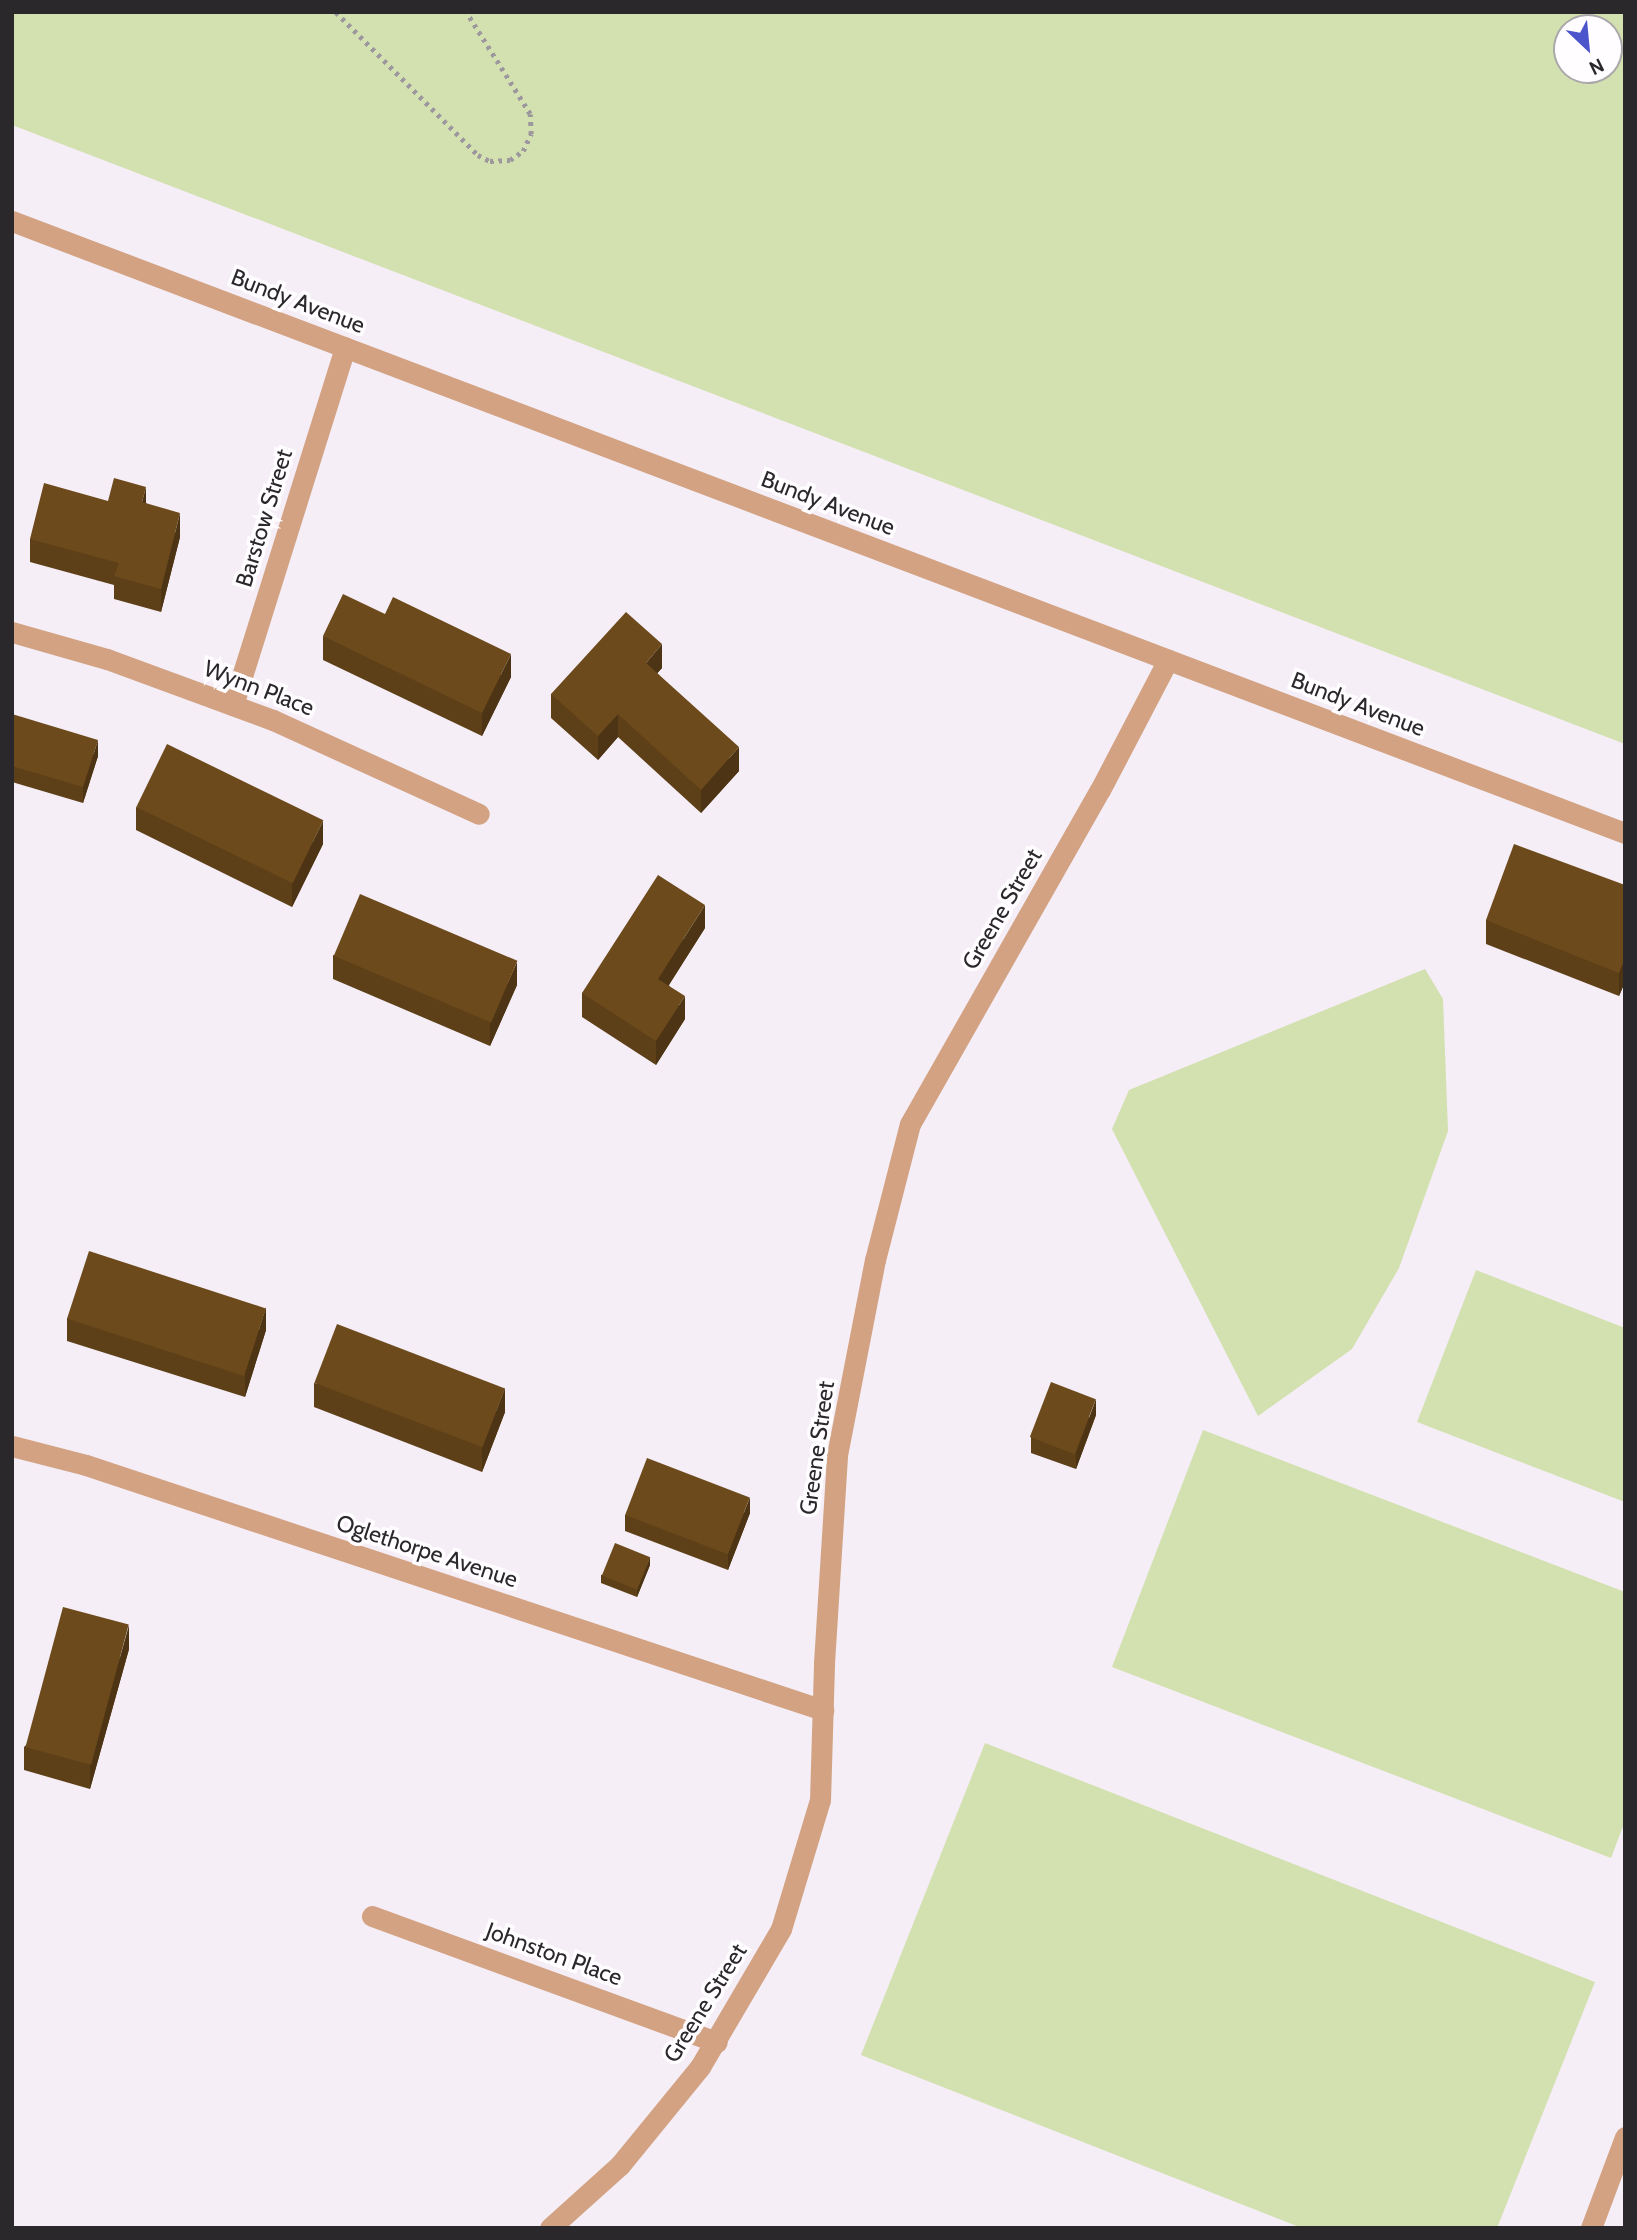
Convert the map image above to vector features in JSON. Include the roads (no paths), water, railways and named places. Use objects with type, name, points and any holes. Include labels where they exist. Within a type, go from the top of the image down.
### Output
[{"type":"street","name":"Bundy Avenue","points":[[12,221],[1625,833]]},
{"type":"street","name":"Barstow Street","points":[[233,705],[345,347]]},
{"type":"street","name":"Wynn Place","points":[[12,632],[107,659],[233,705],[479,814]]},
{"type":"street","name":"Greene Street","points":[[550,2228],[620,2165],[717,2042],[781,1930],[820,1800],[838,1455],[875,1260],[910,1124],[1100,790],[1168,660]]},
{"type":"street","name":"Oglethorpe Avenue","points":[[12,1446],[86,1465],[823,1710]]},
{"type":"street","name":"Johnston Place","points":[[372,1916],[717,2042]]},
{"type":"street","points":[[1591,2228],[1625,2137]]}]
